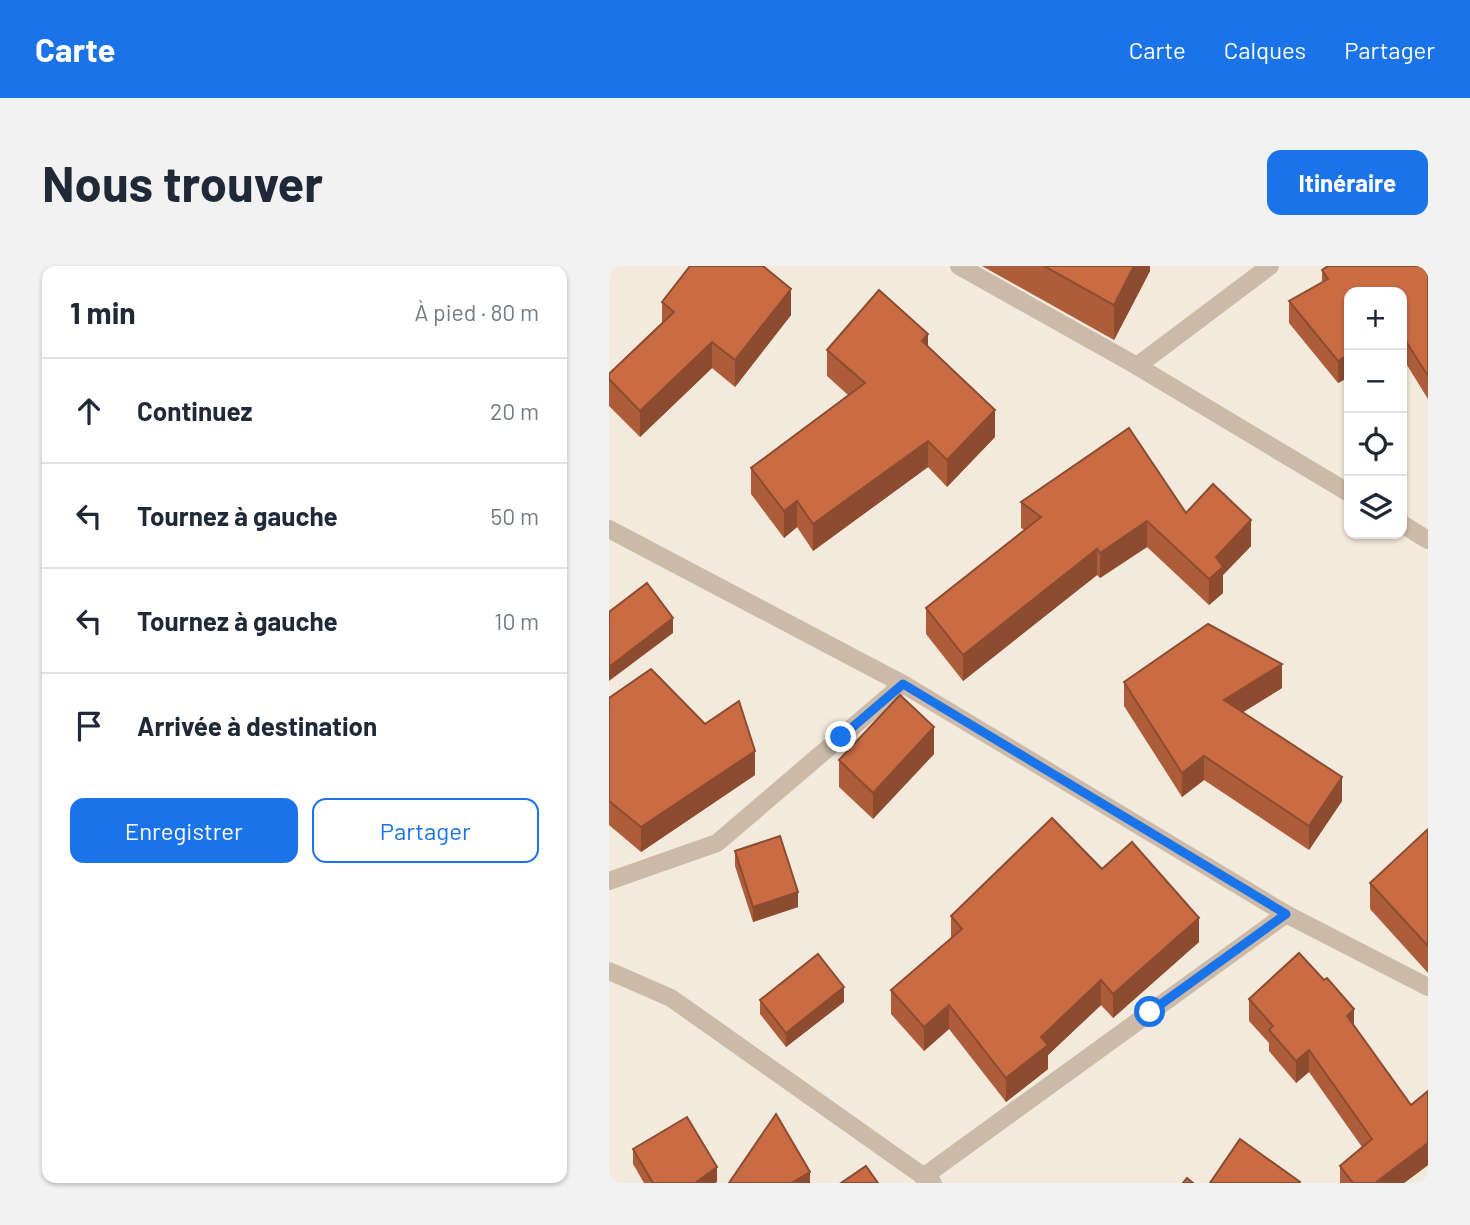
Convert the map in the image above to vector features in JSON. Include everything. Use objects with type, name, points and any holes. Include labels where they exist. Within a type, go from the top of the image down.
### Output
[{"type":"street","points":[[959,266],[1137,366],[1344,490]]},
{"type":"street","points":[[1137,366],[1270,266]]},
{"type":"street","points":[[1407,527],[1428,540]]},
{"type":"street","points":[[609,529],[903,684],[1286,914],[1428,987]]},
{"type":"street","points":[[609,881],[717,843],[903,684]]},
{"type":"street","points":[[609,971],[671,998],[928,1180],[1286,914]]},
{"type":"building","points":[[690,266],[763,266],[791,289],[735,360],[712,342],[640,411],[609,379],[609,374],[674,312],[662,302]]},
{"type":"building","points":[[1044,266],[1134,266],[1114,305]]},
{"type":"building","points":[[1328,266],[1428,266],[1428,376],[1407,343],[1407,287],[1344,287],[1344,357],[1338,361],[1289,301],[1328,279],[1322,270]]},
{"type":"building","points":[[879,290],[928,334],[922,341],[995,410],[947,460],[928,441],[813,524],[797,501],[784,511],[751,468],[865,383],[827,350]]},
{"type":"building","points":[[1129,428],[1186,513],[1213,484],[1251,520],[1216,557],[1223,567],[1209,579],[1147,521],[1100,553],[1097,549],[963,655],[926,608],[1041,517],[1021,502]]},
{"type":"building","points":[[647,583],[673,618],[609,667],[609,612]]},
{"type":"building","points":[[1208,624],[1282,664],[1224,700],[1342,777],[1309,826],[1204,756],[1182,773],[1124,682]]},
{"type":"building","points":[[651,669],[705,724],[739,701],[755,751],[641,827],[609,801],[609,698]]},
{"type":"building","points":[[900,695],[934,727],[873,793],[839,760]]},
{"type":"building","points":[[1052,818],[1102,869],[1132,842],[1199,918],[1113,994],[1101,980],[1041,1037],[1048,1045],[1006,1078],[949,1005],[924,1027],[891,990],[962,929],[951,916]]},
{"type":"building","points":[[1428,829],[1428,946],[1370,883]]},
{"type":"building","points":[[780,836],[798,892],[753,907],[735,851]]},
{"type":"building","points":[[1299,953],[1324,980],[1327,978],[1354,1009],[1347,1016],[1411,1105],[1428,1091],[1428,1143],[1375,1183],[1353,1183],[1340,1166],[1372,1139],[1309,1050],[1296,1061],[1269,1030],[1273,1026],[1249,999]]},
{"type":"building","points":[[818,954],[844,987],[786,1033],[760,1000]]},
{"type":"building","points":[[776,1114],[810,1172],[791,1183],[729,1183]]},
{"type":"building","points":[[687,1117],[717,1167],[695,1183],[653,1183],[633,1149]]},
{"type":"building","points":[[1240,1139],[1300,1182],[1210,1183]]},
{"type":"building","points":[[866,1166],[878,1183],[841,1183]]},
{"type":"route","points":[[841,737],[903,684],[1286,914],[1150,1012]]}]
